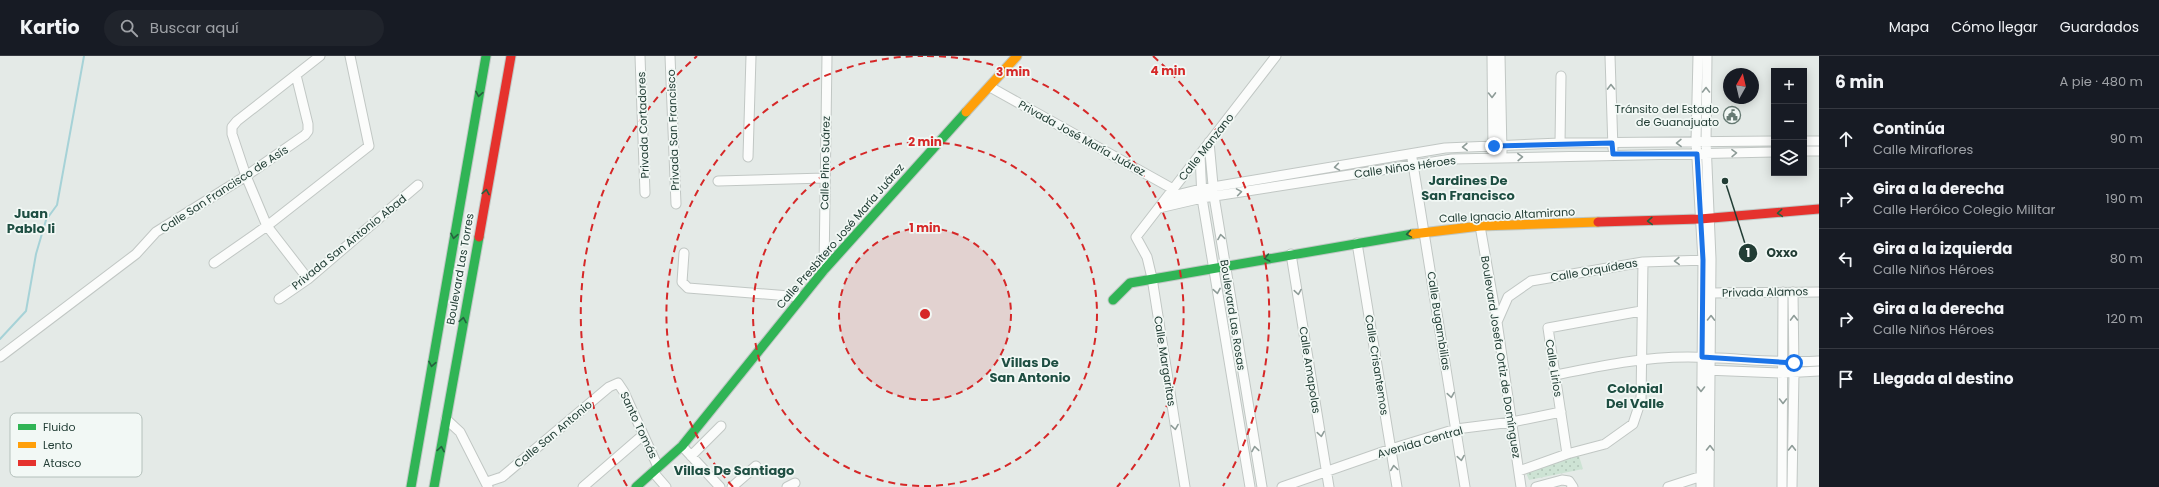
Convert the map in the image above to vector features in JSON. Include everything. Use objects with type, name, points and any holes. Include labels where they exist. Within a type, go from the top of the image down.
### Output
[{"type":"street","points":[[308,279],[267,226],[246,176],[232,134],[232,127],[237,121],[320,56]]},
{"type":"street","points":[[214,263],[267,226],[369,146],[350,56]]},
{"type":"street","name":"Boulevard Las Torres","points":[[411,487],[486,56]]},
{"type":"street","name":"Boulevard Las Torres","points":[[434,487],[511,56]]},
{"type":"street","name":"Privada Cortadores","points":[[640,56],[646,193]]},
{"type":"street","name":"Privada San Francisco","points":[[670,56],[676,204]]},
{"type":"street","points":[[748,157],[751,56]]},
{"type":"street","name":"Calle Pino Suárez","points":[[824,270],[827,56]]},
{"type":"street","name":"Calle Presbítero José María Juárez","points":[[636,487],[682,446],[824,270],[1018,56]]},
{"type":"street","name":"Calle Manzano","points":[[1136,237],[1276,56]]},
{"type":"street","points":[[1492,56],[1498,146]]},
{"type":"street","points":[[1498,158],[1500,56]]},
{"type":"street","points":[[1610,56],[1613,154]]},
{"type":"street","points":[[1698,56],[1701,142],[1706,154],[1711,219],[1707,260],[1705,475],[1701,487]]},
{"type":"street","points":[[1706,358],[1711,293],[1700,219],[1697,154],[1701,142],[1707,56]]},
{"type":"street","name":"Calle San Francisco de Asís","points":[[0,357],[136,254],[156,232],[246,176],[305,135],[308,131],[296,75]]},
{"type":"street","points":[[1560,143],[1561,76]]},
{"type":"street","name":"Privada José María Juárez","points":[[990,87],[1171,193]]},
{"type":"street","name":"Calle Niños Héroes","points":[[1412,160],[1445,148],[1560,143],[1771,141]]},
{"type":"street","points":[[1807,141],[1819,141]]},
{"type":"street","name":"Boulevard Las Rosas","points":[[1209,142],[1214,192],[1225,266],[1262,487]]},
{"type":"street","points":[[1807,151],[1819,151]]},
{"type":"street","name":"Calle Niños Héroes","points":[[1159,208],[1201,194],[1412,160],[1613,154],[1771,152]]},
{"type":"street","name":"Boulevard Las Rosas","points":[[1200,155],[1201,194],[1250,487]]},
{"type":"street","name":"Calle Bugambilias","points":[[1412,160],[1425,232],[1465,487]]},
{"type":"street","points":[[718,181],[825,178]]},
{"type":"street","name":"Privada San Antonio Abad","points":[[279,299],[308,279],[418,185]]},
{"type":"street","name":"Calle Niños Héroes","points":[[1171,193],[1201,194]]},
{"type":"street","name":"Calle Ignacio Altamirano","points":[[1113,300],[1130,283],[1152,278],[1425,232],[1480,226],[1711,219],[1819,209]]},
{"type":"street","name":"Boulevard Josefa Ortiz de Domínguez","points":[[1480,226],[1497,322],[1521,487]]},
{"type":"street","name":"Calle Margaritas","points":[[1136,237],[1147,258],[1152,278],[1185,487]]},
{"type":"street","name":"Calle Crisantemos","points":[[1357,243],[1397,487]]},
{"type":"street","points":[[684,253],[682,282],[688,288],[802,296]]},
{"type":"street","name":"Calle Amapolas","points":[[1291,254],[1329,487]]},
{"type":"street","name":"Calle Orquídeas","points":[[1497,322],[1508,297],[1531,281],[1643,262],[1707,260]]},
{"type":"street","points":[[1519,471],[1567,454],[1605,444],[1633,424],[1641,400],[1643,262]]},
{"type":"street","points":[[1782,487],[1783,292]]},
{"type":"street","points":[[1792,487],[1794,372],[1793,292]]},
{"type":"street","name":"Privada Alamos","points":[[1711,293],[1819,292]]},
{"type":"street","name":"Calle Lirios","points":[[1567,454],[1548,328],[1642,312]]},
{"type":"street","points":[[1556,375],[1642,358],[1706,358],[1783,363],[1819,361]]},
{"type":"street","points":[[1706,370],[1783,373],[1819,371]]},
{"type":"street","name":"Santo Tomás","points":[[618,383],[624,392],[644,436],[656,469],[666,487]]},
{"type":"street","name":"Calle San Antonio","points":[[488,485],[502,476],[609,387],[618,383]]},
{"type":"street","name":"Avenida Central","points":[[1282,487],[1391,449],[1456,429],[1512,422],[1561,412]]},
{"type":"street","points":[[446,419],[460,432],[488,485]]},
{"type":"street","points":[[691,456],[722,426]]},
{"type":"street","points":[[583,487],[644,436]]},
{"type":"street","points":[[682,446],[720,487]]},
{"type":"street","points":[[732,487],[756,466]]},
{"type":"street","points":[[1668,487],[1705,475]]},
{"type":"street","points":[[1705,475],[1709,487]]},
{"type":"street","points":[[1536,487],[1562,480],[1569,481],[1573,487]]},
{"type":"street","points":[[787,487],[795,483]]},
{"type":"green space","points":[[1578,453],[1583,469],[1529,480],[1525,470]]},
{"type":"waterway","points":[[0,339],[26,311],[36,254],[46,220],[57,205],[84,56]]},
{"type":"traffic: fast","points":[[411,487],[486,56]]},
{"type":"traffic: fast","points":[[636,487],[682,446],[824,270],[966,112]]},
{"type":"traffic: fast","points":[[1113,300],[1130,283],[1413,234]]},
{"type":"traffic: fast","points":[[434,487],[479,237]]},
{"type":"traffic: slow","points":[[966,112],[1017,56]]},
{"type":"traffic: slow","points":[[1413,234],[1480,226],[1598,222]]},
{"type":"traffic: jam","points":[[479,237],[511,56]]},
{"type":"traffic: jam","points":[[1598,222],[1700,219],[1819,209]]},
{"type":"place","name":"Tránsito del Estado de Guanajuato","points":[[1732,115]]},
{"type":"place","name":"Oxxo","points":[[1725,181]]},
{"type":"district","name":"Jardines De San Francisco","points":[[1468,188]]},
{"type":"district","name":"Juan Pablo Ii","points":[[31,220]]},
{"type":"district","name":"Villas De San Antonio","points":[[1030,370]]},
{"type":"district","name":"Colonial Del Valle","points":[[1635,396]]},
{"type":"district","name":"Villas De Santiago","points":[[734,470]]},
{"type":"route","points":[[1494,146],[1560,143],[1612,143],[1613,154],[1697,154],[1703,260],[1702,357],[1794,363]]}]
